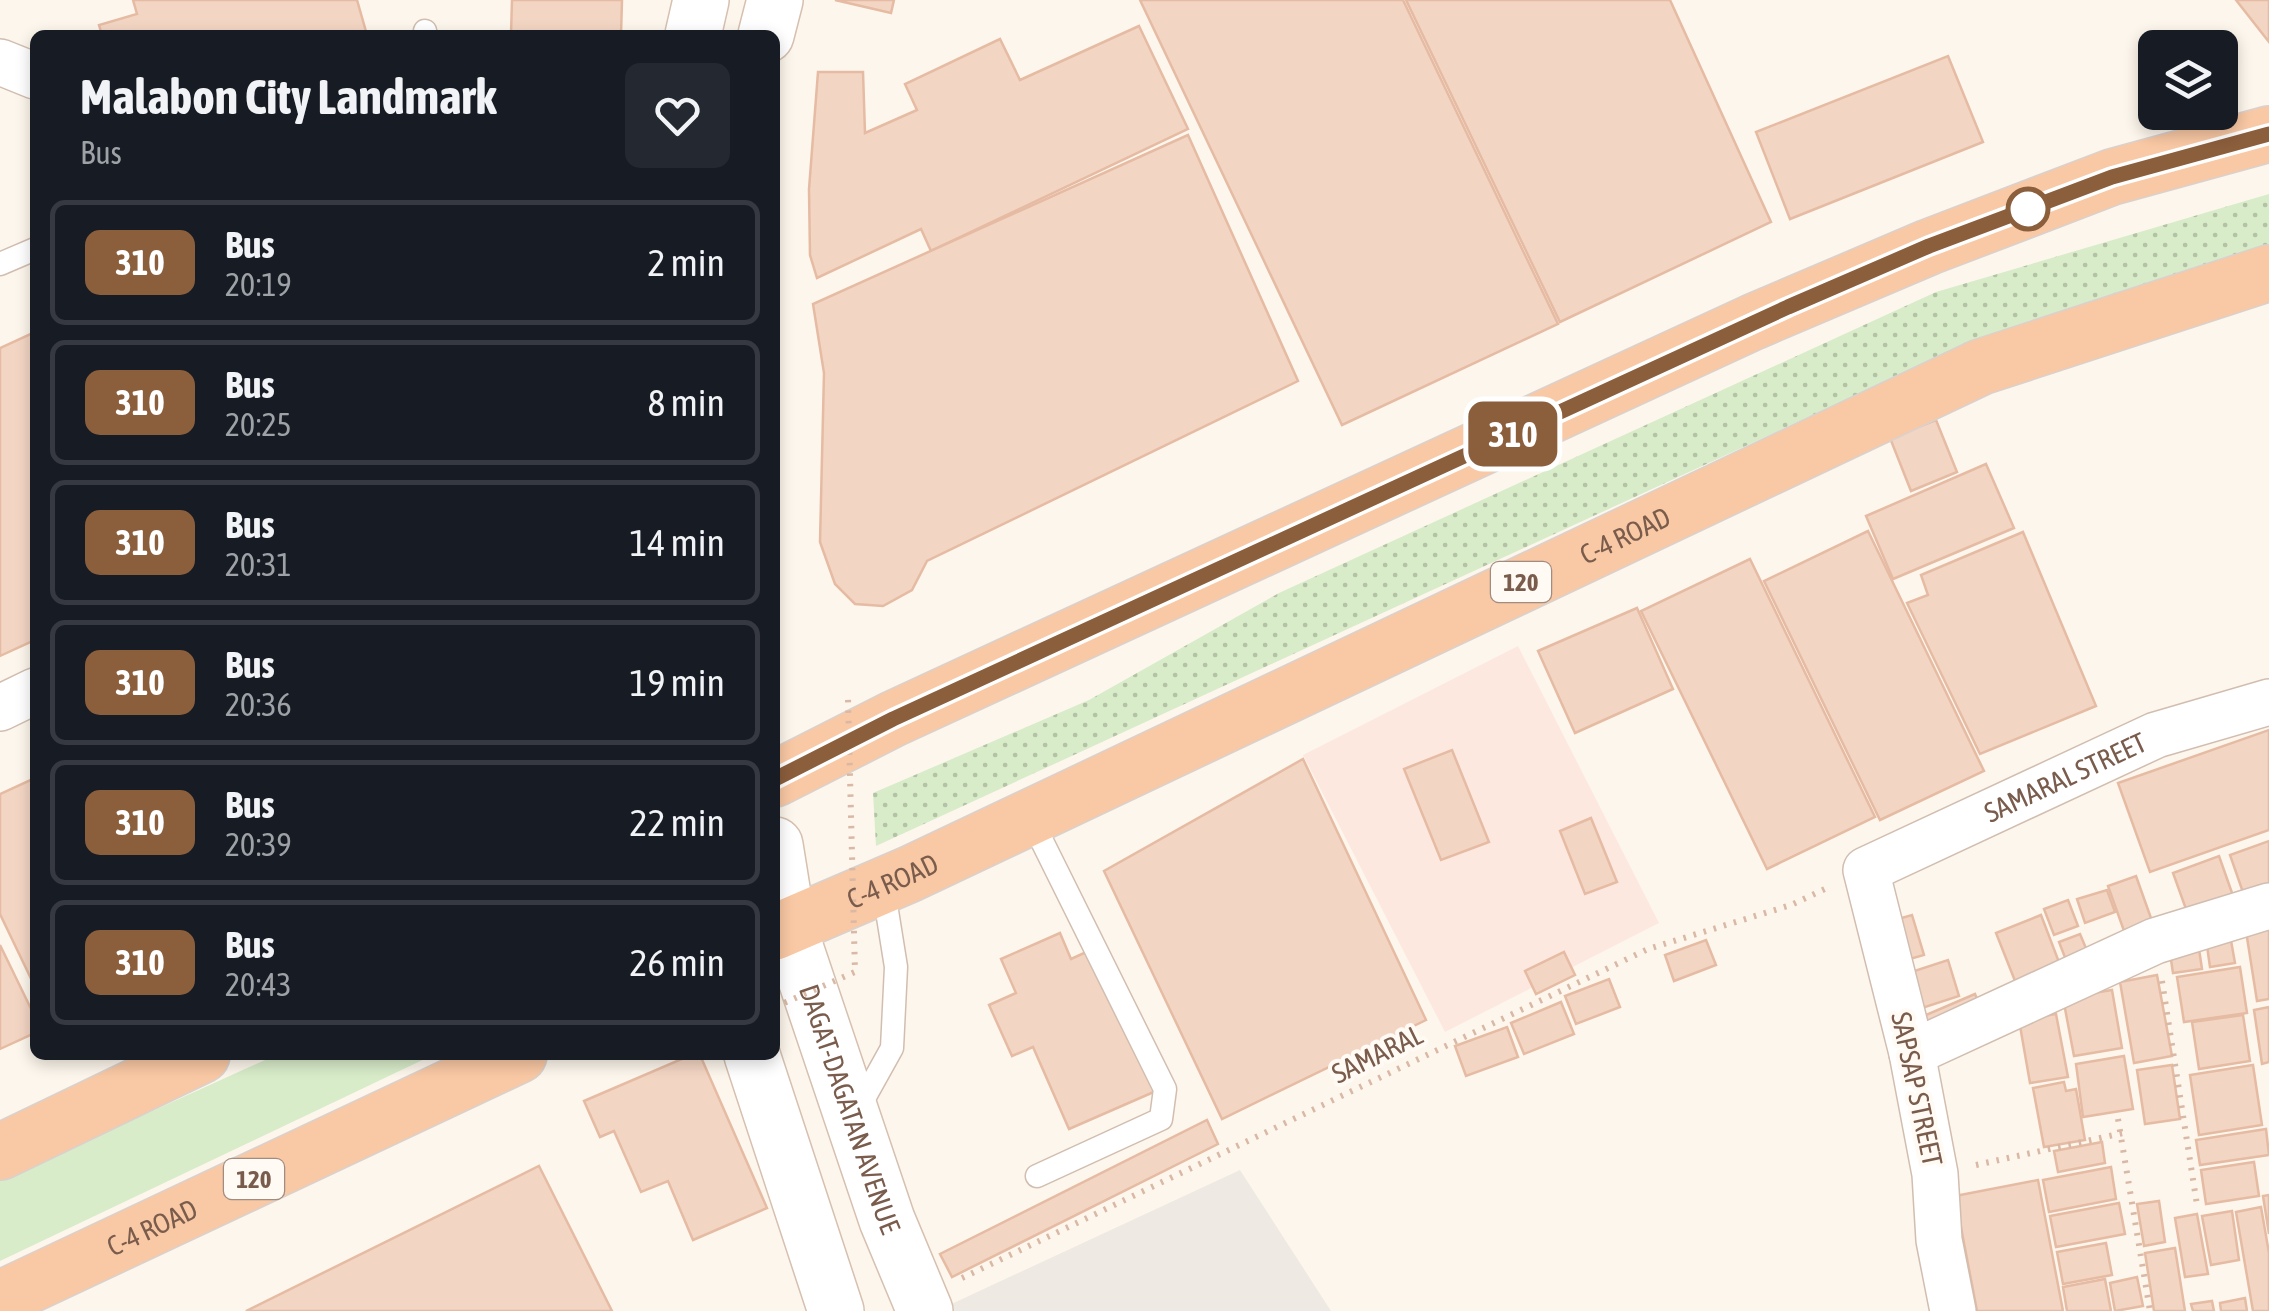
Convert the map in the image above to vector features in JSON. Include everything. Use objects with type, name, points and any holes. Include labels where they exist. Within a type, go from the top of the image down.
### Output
[{"type":"highway","points":[[780,776],[893,719],[1788,307],[1929,246],[2112,177],[2269,134]]},
{"type":"highway","name":"C-4 ROAD","points":[[781,929],[883,886],[1981,367],[2269,273]]},
{"type":"highway","points":[[0,1152],[192,1060]]},
{"type":"highway","name":"C-4 ROAD","points":[[0,1299],[508,1060]]},
{"type":"main road","points":[[694,30],[702,0]]},
{"type":"main road","points":[[767,30],[774,0]]},
{"type":"main road","name":"DAGAT-DAGATAN AVENUE","points":[[781,929],[918,1297]]},
{"type":"main road","points":[[754,1060],[836,1311]]},
{"type":"street","points":[[0,62],[30,74]]},
{"type":"street","points":[[0,708],[30,693]]},
{"type":"street","name":"SAMARAL STREET","points":[[1866,870],[2156,735],[2269,702]]},
{"type":"street","name":"SAPSAP STREET","points":[[1866,870],[1912,1053],[1936,1174],[1939,1240],[1953,1311]]},
{"type":"street","points":[[1912,1053],[2155,941],[2269,906]]},
{"type":"lane","points":[[0,264],[30,250]]},
{"type":"lane","points":[[1030,816],[1164,1089],[1165,1106],[1161,1119],[1036,1176]]},
{"type":"lane","points":[[853,1118],[892,1048],[896,967],[883,886]]},
{"type":"path","points":[[780,1005],[855,972],[848,698]]},
{"type":"path","name":"SAMARAL","points":[[918,1297],[1648,949],[1791,906],[1866,870]]},
{"type":"path","points":[[2155,941],[2197,1205]]},
{"type":"path","points":[[2118,1119],[2150,1311]]},
{"type":"path","points":[[1936,1174],[2123,1133]]},
{"type":"shaded area","points":[[1518,646],[1659,923],[1445,1032],[1303,755]]},
{"type":"shaded area","points":[[1240,1170],[1331,1311],[948,1311],[945,1307]]},
{"type":"green space","points":[[2269,194],[2269,248],[1963,346],[876,846],[873,793],[1089,700],[1279,593],[1936,292]]},
{"type":"green space","points":[[265,1060],[422,1060],[0,1261],[0,1180]]},
{"type":"building","points":[[133,0],[357,0],[366,30],[100,30],[99,25],[137,14]]},
{"type":"building","points":[[512,0],[622,0],[621,30],[511,30]]},
{"type":"building","points":[[835,0],[894,0],[891,13]]},
{"type":"building","points":[[1140,0],[1403,0],[1558,324],[1342,425]]},
{"type":"building","points":[[1406,0],[1670,0],[1771,222],[1560,322]]},
{"type":"building","points":[[2236,0],[2269,0],[2269,42]]},
{"type":"building","points":[[1139,26],[1188,129],[931,251],[921,229],[817,278],[810,255],[809,189],[818,72],[863,72],[865,133],[917,110],[905,84],[1000,39],[1020,80]]},
{"type":"building","points":[[1948,56],[1983,142],[1790,219],[1756,132]]},
{"type":"building","points":[[1188,135],[1298,381],[927,561],[912,590],[883,606],[855,604],[835,584],[820,542],[824,373],[813,304]]},
{"type":"building","points":[[30,334],[30,642],[0,656],[0,348]]},
{"type":"building","points":[[1936,420],[1957,472],[1911,491],[1890,438]]},
{"type":"building","points":[[1986,464],[2014,528],[1893,579],[1866,516]]},
{"type":"building","points":[[1868,531],[1984,771],[1880,820],[1764,581]]},
{"type":"building","points":[[2023,532],[2096,706],[1980,754],[1907,603],[1928,595],[1921,575]]},
{"type":"building","points":[[1750,559],[1875,817],[1767,869],[1641,611]]},
{"type":"building","points":[[1637,608],[1673,689],[1575,733],[1538,651]]},
{"type":"building","points":[[2269,730],[2269,830],[2150,872],[2118,783]]},
{"type":"building","points":[[1452,750],[1489,842],[1441,860],[1404,769]]},
{"type":"building","points":[[1303,759],[1426,1020],[1222,1119],[1104,871]]},
{"type":"building","points":[[30,780],[30,977],[0,914],[0,794]]},
{"type":"building","points":[[1591,818],[1617,882],[1585,894],[1560,831]]},
{"type":"building","points":[[2269,841],[2269,894],[2246,901],[2230,855]]},
{"type":"building","points":[[2219,856],[2237,907],[2191,923],[2173,873]]},
{"type":"building","points":[[2136,876],[2157,935],[2129,945],[2108,886]]},
{"type":"building","points":[[2107,890],[2115,912],[2085,923],[2077,899]]},
{"type":"building","points":[[2068,900],[2078,926],[2054,935],[2044,909]]},
{"type":"building","points":[[1912,915],[1924,955],[1896,963],[1884,923]]},
{"type":"building","points":[[2041,915],[2065,978],[2021,996],[1996,933]]},
{"type":"building","points":[[2269,928],[2269,999],[2257,1001],[2246,931]]},
{"type":"building","points":[[1060,933],[1071,959],[1093,949],[1156,1091],[1069,1129],[1033,1047],[1012,1056],[989,1005],[1016,993],[1001,959]]},
{"type":"building","points":[[2080,934],[2093,965],[2071,973],[2059,942]]},
{"type":"building","points":[[2230,935],[2235,963],[2210,967],[2206,939]]},
{"type":"building","points":[[1706,940],[1716,965],[1674,981],[1665,955]]},
{"type":"building","points":[[0,945],[30,1007],[30,1035],[0,1049]]},
{"type":"building","points":[[2199,949],[2202,969],[2173,973],[2170,953]]},
{"type":"building","points":[[1564,952],[1575,975],[1536,994],[1525,971]]},
{"type":"building","points":[[1948,960],[1959,996],[1913,1011],[1902,975]]},
{"type":"building","points":[[2240,967],[2247,1013],[2184,1022],[2177,977]]},
{"type":"building","points":[[2157,975],[2172,1056],[2134,1063],[2120,982]]},
{"type":"building","points":[[1609,979],[1620,1007],[1576,1024],[1565,996]]},
{"type":"building","points":[[2112,990],[2122,1048],[2074,1056],[2063,998]]},
{"type":"building","points":[[1975,994],[1983,1014],[1921,1041],[1912,1021]]},
{"type":"building","points":[[1561,1002],[1574,1034],[1524,1054],[1511,1023]]},
{"type":"building","points":[[2269,1007],[2269,1062],[2262,1064],[2254,1010]]},
{"type":"building","points":[[2056,1014],[2068,1077],[2030,1083],[2019,1020]]},
{"type":"building","points":[[2243,1015],[2250,1061],[2199,1069],[2192,1022]]},
{"type":"building","points":[[1507,1027],[1518,1057],[1466,1076],[1455,1046]]},
{"type":"building","points":[[2124,1056],[2133,1109],[2083,1117],[2076,1064]]},
{"type":"building","points":[[679,1060],[702,1060],[767,1208],[693,1240],[668,1181],[641,1192],[614,1131],[600,1137],[584,1101]]},
{"type":"building","points":[[2172,1065],[2180,1119],[2145,1124],[2137,1070]]},
{"type":"building","points":[[2253,1065],[2262,1125],[2199,1135],[2190,1075]]},
{"type":"building","points":[[2064,1082],[2066,1091],[2076,1089],[2085,1140],[2044,1147],[2033,1088]]},
{"type":"building","points":[[1207,1120],[1218,1144],[952,1277],[940,1254]]},
{"type":"building","points":[[2266,1129],[2269,1155],[2200,1165],[2196,1140]]},
{"type":"building","points":[[2102,1142],[2105,1163],[2058,1172],[2054,1151]]},
{"type":"building","points":[[2254,1162],[2259,1196],[2206,1204],[2201,1170]]},
{"type":"building","points":[[539,1166],[612,1311],[246,1311]]},
{"type":"building","points":[[2111,1167],[2116,1199],[2049,1212],[2043,1180]]},
{"type":"building","points":[[2038,1180],[2063,1311],[1977,1311],[1955,1196]]},
{"type":"building","points":[[2269,1195],[2269,1234],[2263,1196]]},
{"type":"building","points":[[2159,1201],[2165,1242],[2144,1246],[2137,1204]]},
{"type":"building","points":[[2119,1203],[2125,1234],[2056,1247],[2050,1216]]},
{"type":"building","points":[[2261,1207],[2269,1253],[2269,1311],[2253,1311],[2236,1212]]},
{"type":"building","points":[[2232,1211],[2239,1260],[2211,1265],[2202,1216]]},
{"type":"building","points":[[2197,1214],[2208,1274],[2185,1277],[2175,1218]]},
{"type":"building","points":[[2106,1243],[2112,1275],[2063,1284],[2057,1252]]},
{"type":"building","points":[[2175,1248],[2185,1311],[2154,1311],[2145,1253]]},
{"type":"building","points":[[2137,1277],[2143,1306],[2115,1311],[2110,1283]]},
{"type":"building","points":[[2105,1279],[2111,1311],[2067,1311],[2063,1287]]},
{"type":"building","points":[[2245,1298],[2247,1311],[2221,1311],[2220,1303]]},
{"type":"building","points":[[2212,1301],[2214,1311],[2193,1311],[2191,1304]]},
{"type":"bus line","name":"310","points":[[780,776],[893,719],[1753,322],[1929,246],[2112,177],[2269,134]]}]
